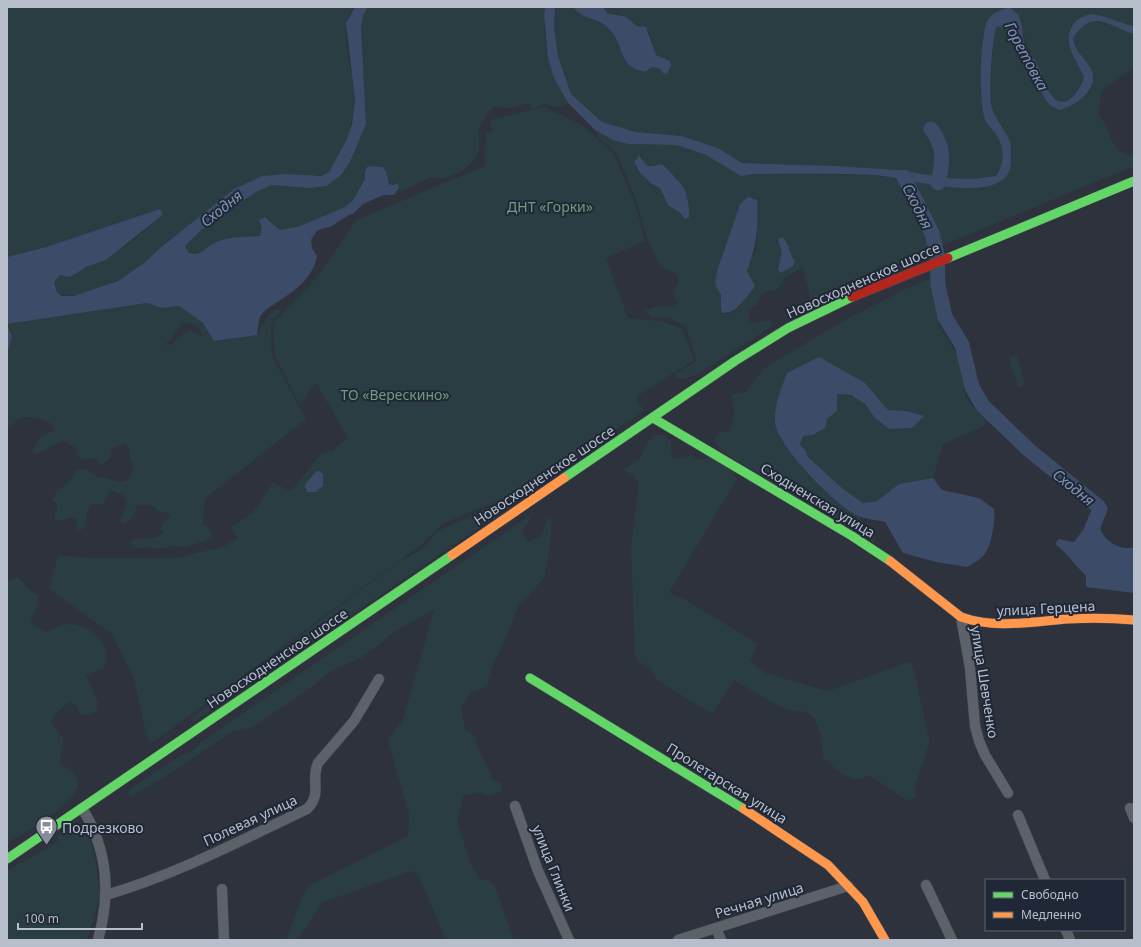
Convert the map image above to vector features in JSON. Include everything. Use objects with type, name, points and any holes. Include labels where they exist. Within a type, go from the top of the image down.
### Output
[{"type":"main road","name":"Новосходненское шоссе","points":[[7,859],[735,361],[788,328],[836,304],[916,270],[1134,181]]},
{"type":"main road","name":"Сходненская улица","points":[[653,418],[852,536],[892,562],[961,617]]},
{"type":"main road","name":"улица Герцена","points":[[961,617],[972,622],[996,625],[1068,619],[1134,620]]},
{"type":"main road","name":"Пролетарская улица","points":[[530,678],[768,824],[828,865],[863,902],[884,940]]},
{"type":"street","name":"улица Шевченко","points":[[961,617],[970,668],[975,726],[979,741],[985,755],[1008,793]]},
{"type":"street","name":"Полевая улица","points":[[106,895],[131,888],[230,846],[307,809],[315,799],[316,770],[318,764],[354,721],[379,679]]},
{"type":"street","name":"улица Глинки","points":[[515,806],[538,870],[569,940]]},
{"type":"street","points":[[82,808],[95,830],[101,845],[106,895],[103,921],[98,940]]},
{"type":"street","points":[[1130,808],[1134,818]]},
{"type":"street","points":[[1018,815],[1046,879]]},
{"type":"street","points":[[926,885],[952,940]]},
{"type":"street","name":"Речная улица","points":[[678,940],[848,886]]},
{"type":"street","points":[[222,889],[224,940]]},
{"type":"street","points":[[716,928],[721,940]]},
{"type":"green space","points":[[7,7],[355,7],[349,17],[346,41],[354,90],[354,102],[348,135],[342,150],[335,165],[329,172],[321,175],[270,175],[261,177],[241,186],[174,236],[147,261],[126,275],[102,288],[89,293],[76,295],[66,295],[57,292],[54,282],[60,275],[70,276],[88,266],[106,260],[143,232],[163,213],[160,210],[46,247],[7,257]]},
{"type":"green space","points":[[368,7],[545,7],[544,32],[546,45],[557,81],[568,103],[559,108],[543,104],[532,110],[529,103],[511,108],[493,107],[479,128],[479,149],[476,156],[467,167],[453,176],[445,178],[431,177],[398,192],[398,183],[389,184],[386,171],[368,166],[365,170],[365,179],[353,200],[345,207],[300,226],[280,230],[269,219],[260,235],[222,241],[215,243],[203,252],[189,253],[185,246],[200,231],[256,192],[272,185],[309,188],[350,162],[366,124],[361,28],[363,16]]},
{"type":"green space","points":[[555,7],[573,7],[582,15],[604,25],[614,35],[625,60],[636,69],[645,72],[652,67],[661,69],[667,74],[671,66],[665,60],[656,55],[649,31],[617,14],[607,13],[603,7],[1134,7],[1134,26],[1091,14],[1069,29],[1073,54],[1084,77],[1079,89],[1070,99],[1060,101],[1055,99],[1047,89],[1038,66],[1025,42],[1024,33],[987,21],[986,121],[997,136],[1002,148],[1002,165],[996,176],[972,179],[946,178],[899,170],[837,166],[742,163],[718,148],[682,136],[636,132],[602,122],[571,94],[558,56],[554,27]]},
{"type":"green space","points":[[1095,21],[1111,23],[1134,34],[1134,67],[1102,90],[1098,113],[1119,151],[1129,156],[1134,154],[1134,166],[811,300],[803,267],[786,277],[778,289],[764,292],[761,295],[758,304],[747,311],[750,314],[748,318],[750,323],[768,320],[772,321],[772,325],[768,329],[698,374],[684,379],[675,378],[676,373],[697,361],[686,327],[670,318],[651,317],[645,310],[655,307],[671,306],[679,301],[675,299],[673,290],[679,282],[678,277],[675,273],[666,270],[659,264],[647,239],[637,202],[616,152],[599,139],[595,130],[613,140],[628,144],[676,145],[704,154],[741,176],[753,174],[876,175],[940,185],[1000,182],[1009,140],[996,118],[991,103],[991,76],[995,32],[997,26],[1010,31],[1045,99],[1077,103],[1090,67],[1080,57],[1073,38],[1086,23]],"holes":[[[639,155],[644,163],[649,166],[663,164],[685,189],[688,202],[681,216],[679,212],[668,205],[660,188],[648,180],[635,167]],[[740,204],[758,210],[756,248],[747,271],[754,284],[751,292],[740,307],[728,314],[721,310],[721,295],[715,282],[718,268]]]},
{"type":"green space","name":"ДНТ «Горки»","points":[[544,107],[581,124],[613,153],[635,203],[645,241],[606,258],[628,318],[660,321],[682,328],[694,360],[636,397],[644,411],[526,489],[442,524],[422,544],[152,743],[147,737],[134,678],[111,633],[49,589],[58,555],[92,558],[176,558],[222,547],[238,538],[231,528],[253,512],[273,483],[291,491],[321,454],[326,454],[328,450],[332,451],[348,438],[316,383],[300,405],[275,356],[273,323],[319,275],[356,220],[485,166],[486,133],[493,131],[490,120]]},
{"type":"green space","points":[[932,278],[939,326],[958,356],[966,399],[986,420],[983,427],[943,444],[933,478],[899,484],[877,501],[863,503],[842,488],[807,456],[806,451],[800,444],[803,436],[813,435],[825,428],[828,418],[837,411],[837,394],[855,397],[866,406],[874,417],[906,411],[888,410],[865,383],[775,404],[820,487],[858,516],[873,532],[874,543],[775,482],[733,459],[719,447],[714,439],[720,432],[730,431],[734,413],[732,394],[746,392],[763,369],[834,326],[905,289]]},
{"type":"green space","points":[[147,303],[162,308],[179,306],[203,323],[210,332],[223,341],[231,338],[257,335],[268,315],[276,309],[280,310],[271,326],[272,356],[306,419],[206,498],[204,502],[203,525],[208,527],[213,535],[210,539],[186,547],[172,546],[158,549],[149,547],[135,548],[131,546],[131,541],[156,537],[163,533],[161,528],[163,523],[170,517],[166,512],[159,512],[148,505],[136,506],[135,515],[125,524],[120,521],[127,504],[125,497],[122,494],[109,491],[105,501],[102,504],[92,504],[87,512],[86,526],[78,532],[76,528],[77,519],[73,517],[60,521],[55,520],[54,516],[58,507],[56,502],[52,501],[56,493],[71,480],[77,469],[85,469],[98,476],[117,481],[127,480],[130,477],[134,467],[130,458],[129,448],[124,443],[112,449],[110,458],[102,465],[98,463],[97,458],[83,460],[79,458],[77,449],[65,441],[56,443],[42,452],[35,454],[33,450],[41,437],[47,433],[55,431],[50,423],[46,421],[38,418],[24,417],[16,421],[7,429],[7,353],[12,337],[7,324]],"holes":[[[182,323],[193,324],[198,327],[203,337],[189,330],[170,345],[164,345],[171,340]]]},
{"type":"green space","points":[[1016,354],[1025,385],[1018,387],[1009,357]]},
{"type":"green space","points":[[655,435],[664,435],[671,442],[672,459],[691,455],[699,460],[709,457],[732,470],[737,479],[670,591],[672,595],[684,599],[758,644],[750,661],[765,673],[828,691],[906,663],[910,663],[913,667],[930,742],[915,786],[916,797],[908,801],[869,775],[861,779],[851,778],[835,768],[823,757],[821,735],[814,718],[806,712],[788,710],[771,702],[734,680],[712,714],[657,680],[650,668],[638,662],[635,654],[631,549],[639,483],[633,475],[623,470],[639,459],[648,442]]},
{"type":"green space","points":[[504,501],[509,501],[510,505],[504,511],[195,721],[190,719],[397,563],[423,548],[430,541],[435,532]]},
{"type":"green space","points":[[533,513],[522,532],[529,542],[541,536],[549,516],[552,522],[549,553],[544,578],[519,604],[504,643],[493,665],[487,687],[471,693],[461,707],[465,730],[475,736],[476,742],[492,779],[501,782],[502,791],[490,796],[480,793],[464,795],[457,821],[470,862],[479,879],[489,880],[495,886],[514,940],[446,940],[419,876],[411,871],[321,903],[307,927],[296,940],[286,940],[304,892],[310,885],[408,836],[409,815],[388,739],[403,720],[434,610],[399,629],[361,658],[333,670],[302,694],[253,727],[233,731],[166,776],[131,797],[128,794],[131,788],[177,758],[195,749],[201,742]]},
{"type":"green space","points":[[18,577],[30,591],[37,595],[39,604],[30,622],[47,632],[65,624],[76,625],[84,628],[99,637],[106,651],[107,659],[104,668],[86,675],[97,700],[98,709],[91,715],[81,715],[77,707],[70,701],[56,714],[51,722],[61,737],[63,737],[60,763],[76,776],[78,783],[76,790],[61,808],[25,833],[7,843],[7,580],[10,581]]},
{"type":"green space","points":[[79,825],[90,839],[96,863],[100,897],[87,940],[7,940],[7,871],[58,841],[58,836],[69,826]]},
{"type":"water","points":[[355,7],[368,7],[363,16],[361,28],[366,124],[350,162],[342,174],[327,186],[309,188],[272,185],[256,192],[200,231],[185,246],[189,253],[197,254],[222,240],[260,236],[262,228],[259,220],[265,217],[280,230],[300,226],[345,207],[353,200],[365,179],[365,170],[368,166],[382,167],[386,171],[389,184],[393,185],[398,183],[399,188],[394,195],[384,195],[363,204],[353,214],[330,227],[317,231],[311,240],[312,248],[317,256],[315,264],[307,278],[296,289],[263,313],[259,319],[257,335],[214,341],[203,323],[179,306],[162,308],[147,303],[7,324],[7,257],[46,247],[160,209],[163,213],[160,217],[106,260],[88,266],[70,277],[60,275],[54,282],[57,292],[62,296],[74,296],[118,281],[144,263],[161,247],[234,189],[262,176],[285,174],[321,176],[329,172],[346,141],[352,124],[355,100],[346,23]]},
{"type":"water","name":"Горетовка","points":[[545,7],[555,7],[554,27],[558,56],[571,94],[602,122],[636,132],[682,136],[718,148],[742,163],[837,166],[899,170],[946,178],[972,179],[996,176],[1001,167],[1002,152],[1000,141],[986,122],[983,114],[981,87],[981,57],[983,42],[988,19],[993,14],[1009,7],[1017,14],[1020,18],[1025,45],[1037,63],[1049,92],[1060,102],[1065,102],[1075,95],[1084,77],[1073,56],[1069,42],[1071,28],[1076,21],[1081,17],[1088,15],[1098,15],[1134,26],[1134,34],[1102,21],[1088,23],[1081,29],[1073,38],[1074,43],[1090,67],[1093,74],[1093,82],[1086,94],[1080,100],[1060,110],[1051,106],[1045,99],[1010,31],[997,26],[992,52],[990,98],[994,114],[1010,141],[1011,160],[1007,176],[994,184],[976,188],[954,187],[874,175],[753,174],[741,176],[704,154],[676,145],[628,144],[613,140],[595,130],[568,103],[554,78],[548,58],[544,15]]},
{"type":"water","points":[[573,7],[603,7],[607,13],[626,17],[637,26],[646,27],[656,55],[670,61],[671,66],[667,74],[663,73],[661,69],[652,67],[645,72],[630,65],[622,55],[618,42],[609,29],[600,22],[582,15]]},
{"type":"water","points":[[639,155],[644,163],[649,166],[662,164],[683,187],[688,202],[689,217],[685,219],[679,212],[668,205],[660,188],[652,184],[641,174],[634,163]]},
{"type":"water","points":[[748,197],[757,200],[758,218],[756,236],[753,254],[747,271],[754,284],[754,288],[737,308],[728,313],[723,313],[721,310],[721,295],[715,282],[718,268],[740,204]]},
{"type":"water","points":[[782,237],[785,240],[795,261],[793,266],[781,273],[778,270],[782,253],[778,239]]},
{"type":"water","points":[[7,324],[12,337],[7,353]]},
{"type":"water","points":[[819,357],[865,383],[888,410],[906,411],[924,416],[912,428],[889,429],[874,417],[865,404],[851,395],[837,394],[837,411],[828,418],[825,428],[813,435],[803,436],[800,444],[806,451],[807,456],[842,488],[863,503],[877,501],[899,484],[933,478],[942,490],[979,498],[994,509],[994,526],[991,540],[987,551],[981,558],[968,567],[936,562],[903,553],[885,522],[861,517],[848,510],[836,501],[796,459],[785,445],[778,432],[775,422],[777,403],[787,373]]},
{"type":"water","points":[[317,471],[323,474],[323,486],[316,492],[307,492],[305,487],[306,483]]},
{"type":"water","points":[[1095,514],[1100,517],[1099,524],[1101,530],[1109,541],[1121,547],[1134,547],[1134,593],[1086,587],[1086,576],[1055,544],[1059,539],[1074,542]]},
{"type":"waterway","points":[[931,129],[939,142],[942,155],[938,183]]},
{"type":"waterway","name":"Сходня","points":[[904,177],[932,233],[937,254],[938,285],[945,317],[962,345],[972,387],[983,406],[1030,451],[1098,506],[1100,509],[1092,528],[1093,534]]},
{"type":"traffic: fast","points":[[948,258],[1134,181]]},
{"type":"traffic: fast","points":[[564,478],[735,361],[788,328],[852,297]]},
{"type":"traffic: fast","points":[[653,418],[852,536],[890,561]]},
{"type":"traffic: fast","points":[[7,859],[452,555]]},
{"type":"traffic: fast","points":[[530,678],[744,809]]},
{"type":"traffic: slow","points":[[452,555],[564,478]]},
{"type":"traffic: slow","points":[[890,561],[961,617],[974,621],[1013,624],[1067,619],[1134,620]]},
{"type":"traffic: slow","points":[[744,809],[828,865],[863,902],[885,940]]},
{"type":"traffic: jam","points":[[852,297],[948,258]]},
{"type":"place","name":"Подрезково","points":[[47,846]]},
{"type":"park label","name":"ТО «Верескино»","points":[[395,394]]}]
